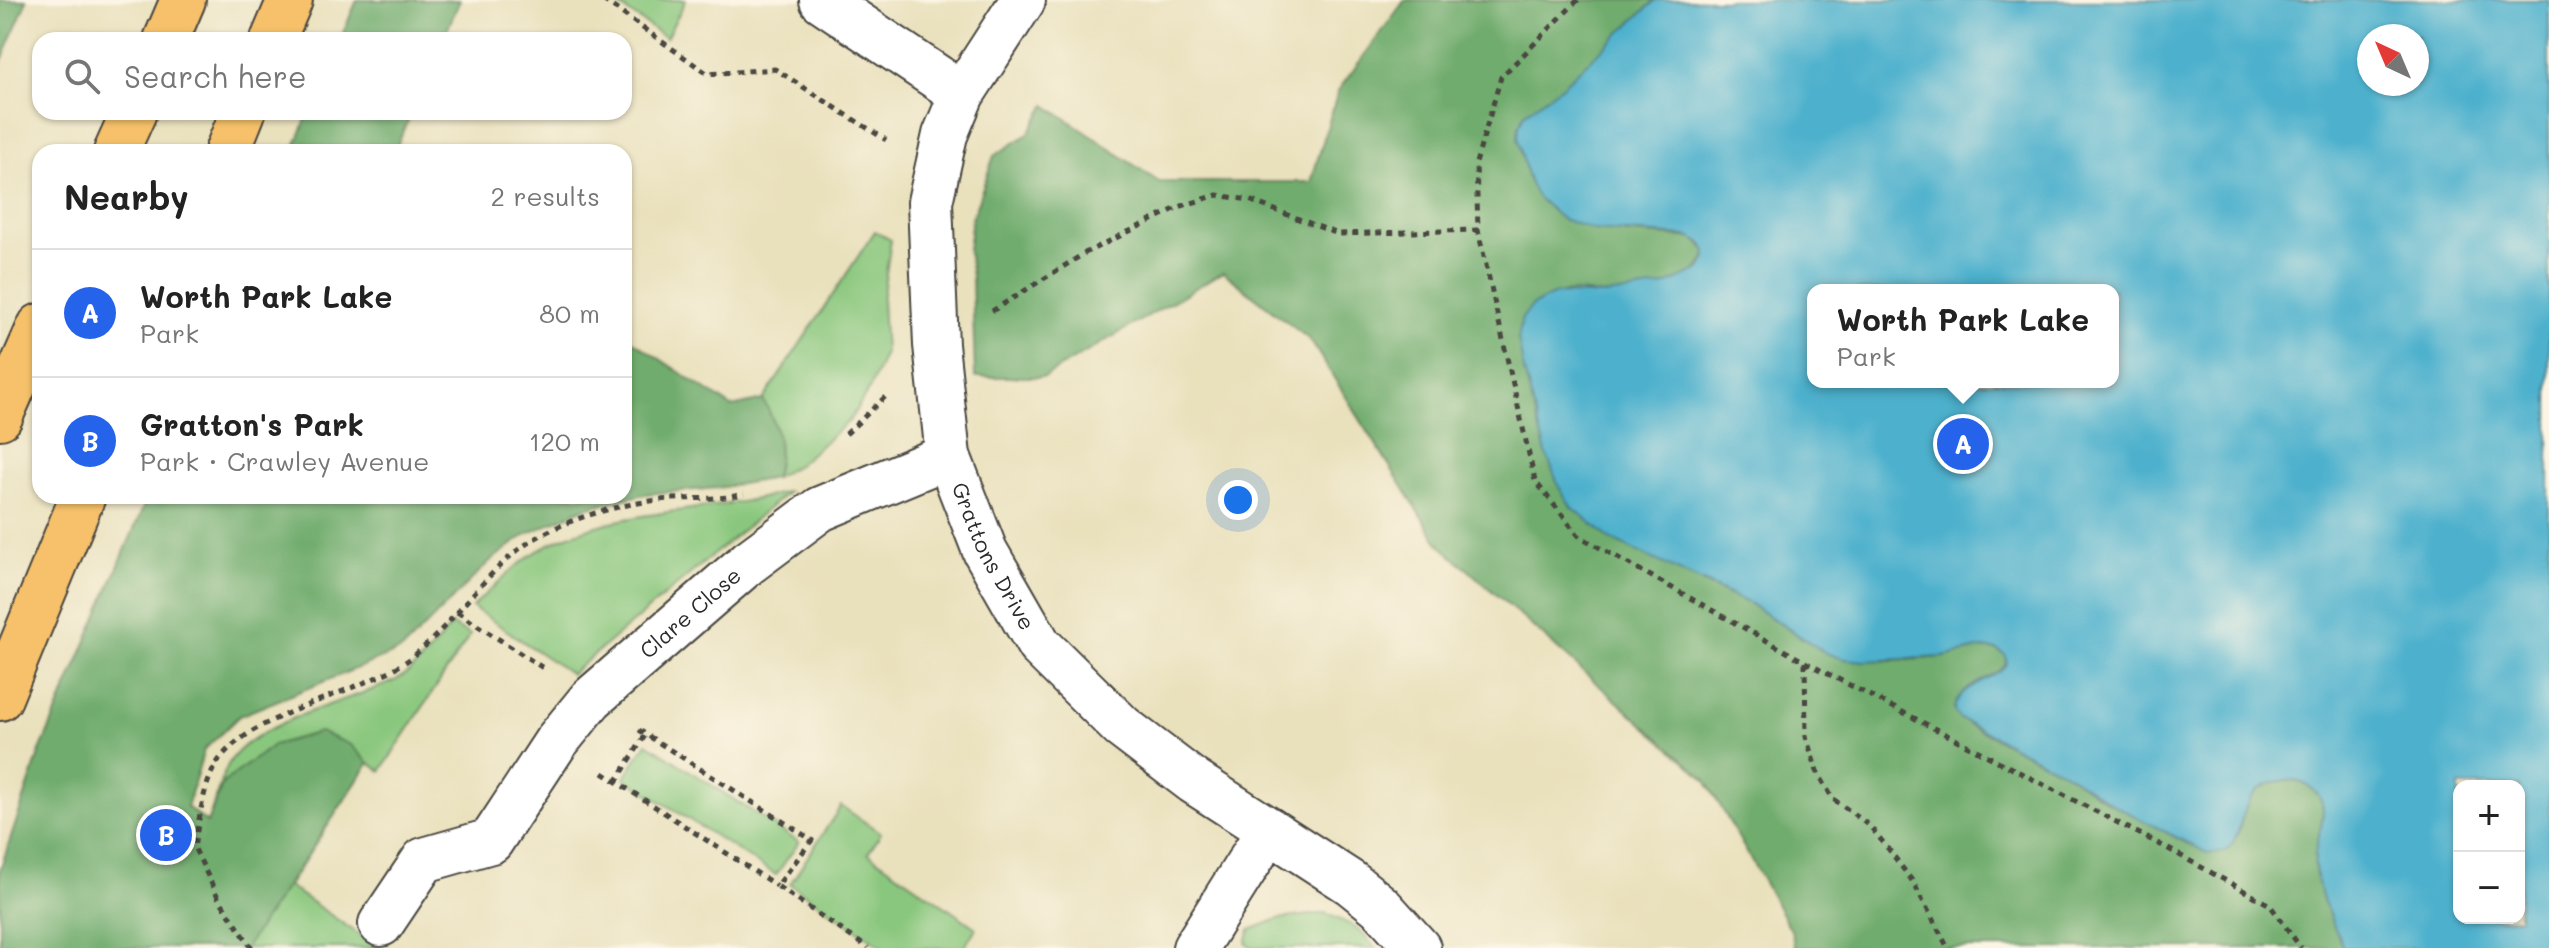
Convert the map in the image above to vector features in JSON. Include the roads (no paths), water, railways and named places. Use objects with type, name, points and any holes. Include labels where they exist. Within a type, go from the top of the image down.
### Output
[{"type":"main road","points":[[169,32],[183,0]]},
{"type":"main road","points":[[276,32],[290,0]]},
{"type":"main road","points":[[120,144],[130,120]]},
{"type":"main road","points":[[230,144],[240,120]]},
{"type":"main road","points":[[0,417],[32,344]]},
{"type":"main road","points":[[0,698],[80,504]]},
{"type":"street","points":[[822,0],[962,94]]},
{"type":"street","name":"Grattons Drive","points":[[1023,0],[962,94],[945,135],[930,202],[936,345],[948,456],[985,551],[1039,645],[1122,727],[1193,781],[1381,907],[1418,948]]},
{"type":"street","name":"Clare Close","points":[[381,924],[424,860],[491,841],[556,742],[591,699],[726,580],[820,509],[948,456]]},
{"type":"street","points":[[1195,948],[1269,830]]},
{"type":"water","points":[[1656,0],[2549,0],[2549,948],[2343,948],[2320,890],[2315,866],[2323,819],[2322,802],[2307,785],[2280,781],[2263,787],[2245,809],[2231,846],[2222,852],[2207,853],[2117,807],[2069,775],[1960,719],[1954,711],[1961,695],[2007,664],[2006,656],[1998,650],[1982,648],[1943,657],[1864,661],[1844,659],[1826,653],[1750,604],[1610,539],[1571,506],[1560,489],[1546,453],[1524,371],[1518,339],[1522,318],[1532,306],[1555,294],[1607,295],[1664,286],[1699,270],[1706,260],[1706,251],[1702,243],[1686,236],[1594,230],[1562,219],[1538,198],[1529,182],[1518,139],[1524,114],[1563,85]]},
{"type":"place","name":"Worth Park Lake","points":[[1963,444]]},
{"type":"place","name":"Gratton's Park","points":[[166,835]]}]
